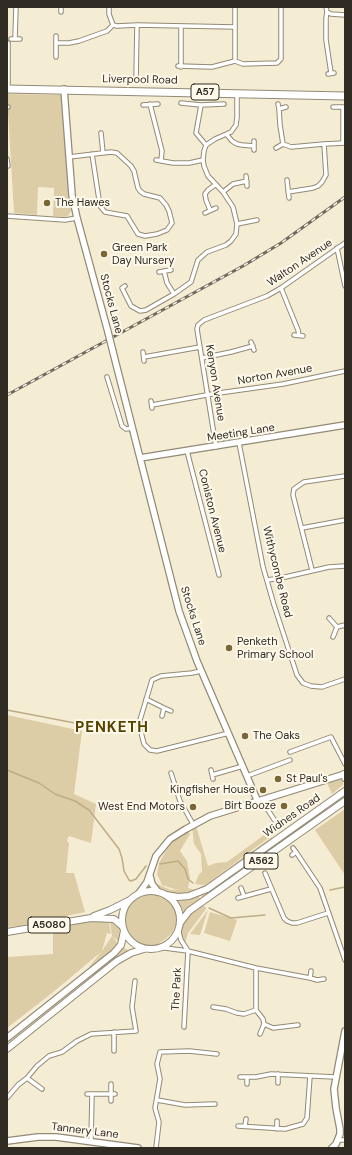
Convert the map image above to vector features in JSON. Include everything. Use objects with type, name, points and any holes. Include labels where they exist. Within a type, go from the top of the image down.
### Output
[{"type":"highway","name":"Liverpool Road","points":[[7,89],[345,96]]},
{"type":"main road","name":"Widnes Road","points":[[166,895],[183,897],[198,894],[345,791]]},
{"type":"main road","name":"Widnes Road","points":[[179,926],[189,911],[345,801]]},
{"type":"main road","name":"A562","points":[[139,893],[149,891],[166,895]]},
{"type":"main road","points":[[7,1038],[114,953],[121,945],[123,929],[122,914],[125,906],[139,893]]},
{"type":"main road","points":[[166,895],[174,901],[178,909],[179,926]]},
{"type":"main road","name":"A5080","points":[[91,918],[130,900]]},
{"type":"main road","name":"A5080","points":[[7,932],[91,918],[114,919],[119,922],[123,929]]},
{"type":"main road","name":"A562","points":[[7,1049],[117,961],[136,951],[155,948],[170,940],[179,926]]},
{"type":"main road","points":[[123,929],[133,944],[148,949]]},
{"type":"street","points":[[7,89],[11,41],[16,7]]},
{"type":"street","points":[[61,7],[61,12]]},
{"type":"street","points":[[109,7],[113,25]]},
{"type":"street","points":[[235,61],[236,7]]},
{"type":"street","points":[[181,26],[179,67],[212,67],[235,61],[243,64],[276,63],[281,59],[281,7]]},
{"type":"street","points":[[326,7],[328,12],[326,18],[326,40],[331,73]]},
{"type":"street","points":[[328,12],[331,14],[345,15]]},
{"type":"street","points":[[113,25],[235,27]]},
{"type":"street","points":[[56,43],[69,43],[108,31],[113,25]]},
{"type":"street","points":[[131,80],[138,80],[137,25]]},
{"type":"street","points":[[56,36],[56,57]]},
{"type":"street","points":[[11,41],[20,39]]},
{"type":"street","name":"Stocks Lane","points":[[64,89],[72,195],[77,218],[108,332],[179,611],[201,671],[247,776],[260,801]]},
{"type":"street","points":[[125,286],[122,288],[131,306],[140,311],[154,306],[190,282],[198,260],[202,256],[207,252],[220,248],[231,241],[236,234],[238,224],[232,207],[223,192],[208,176],[203,160],[206,145],[227,135],[237,122],[237,93]]},
{"type":"street","points":[[181,103],[201,105],[224,104]]},
{"type":"street","points":[[150,104],[162,151],[161,161]]},
{"type":"street","points":[[143,105],[158,104]]},
{"type":"street","points":[[278,104],[283,144]]},
{"type":"street","points":[[201,105],[196,133],[206,145]]},
{"type":"street","points":[[279,109],[286,107]]},
{"type":"street","points":[[283,144],[291,147],[344,143],[344,107],[333,107]]},
{"type":"street","points":[[101,133],[103,153]]},
{"type":"street","points":[[227,135],[237,144],[254,148],[254,141]]},
{"type":"street","points":[[276,148],[283,144]]},
{"type":"street","points":[[288,192],[313,188],[325,178],[324,144]]},
{"type":"street","points":[[69,157],[92,154],[111,152],[116,153],[134,171],[140,191],[144,194],[160,198],[166,204],[172,223],[167,230],[157,234],[145,236],[138,234],[127,216],[106,212],[100,206],[92,154]]},
{"type":"street","points":[[7,159],[8,166]]},
{"type":"street","points":[[156,160],[173,163],[189,163],[203,160]]},
{"type":"street","points":[[223,192],[233,184],[247,183],[246,176]]},
{"type":"street","points":[[287,180],[289,198]]},
{"type":"street","points":[[210,210],[205,194],[215,185]]},
{"type":"street","points":[[206,213],[216,208]]},
{"type":"street","points":[[7,216],[65,220],[77,218]]},
{"type":"street","points":[[238,224],[257,220]]},
{"type":"street","name":"Walton Avenue","points":[[199,323],[266,296],[281,288],[345,243]]},
{"type":"street","points":[[337,248],[345,286]]},
{"type":"street","points":[[159,272],[171,270]]},
{"type":"street","points":[[164,271],[167,283],[174,294]]},
{"type":"street","points":[[281,288],[299,335]]},
{"type":"street","name":"Kenyon Avenue","points":[[199,323],[197,329],[216,447]]},
{"type":"street","points":[[202,358],[253,346]]},
{"type":"street","points":[[144,357],[200,347]]},
{"type":"street","name":"Norton Avenue","points":[[152,405],[283,384],[345,371]]},
{"type":"street","points":[[105,376],[122,426],[126,429],[132,428]]},
{"type":"street","name":"Meeting Lane","points":[[140,458],[345,426]]},
{"type":"street","name":"Withycombe Road","points":[[240,443],[263,566],[274,606],[297,675],[303,683],[322,687],[345,679]]},
{"type":"street","name":"Coniston Avenue","points":[[188,451],[219,575]]},
{"type":"street","points":[[312,570],[293,495],[294,489],[304,482],[345,476]]},
{"type":"street","points":[[302,528],[345,520]]},
{"type":"street","points":[[267,580],[312,570],[345,566]]},
{"type":"street","points":[[329,618],[337,628]]},
{"type":"street","points":[[333,637],[337,628],[345,625]]},
{"type":"street","points":[[201,671],[161,676],[154,678],[150,683],[140,724],[144,744],[150,750],[157,751],[228,734]]},
{"type":"street","points":[[146,700],[171,711]]},
{"type":"street","points":[[162,716],[164,708]]},
{"type":"street","points":[[290,752],[331,737],[345,764]]},
{"type":"street","points":[[247,776],[290,760]]},
{"type":"street","points":[[211,770],[212,777],[243,766]]},
{"type":"street","points":[[171,773],[180,801],[193,824]]},
{"type":"street","points":[[139,893],[150,876],[152,865],[156,856],[170,839],[193,824],[210,816],[345,775]]},
{"type":"street","points":[[260,801],[279,827]]},
{"type":"street","points":[[294,852],[320,888],[345,960]]},
{"type":"street","points":[[265,872],[284,918],[289,922],[296,923],[328,913]]},
{"type":"street","points":[[150,876],[152,884],[158,892]]},
{"type":"street","points":[[241,888],[244,896]]},
{"type":"street","points":[[238,898],[271,889]]},
{"type":"street","points":[[179,926],[180,940],[188,951]]},
{"type":"street","points":[[155,948],[188,951],[256,968],[317,980],[324,978]]},
{"type":"street","name":"The Park","points":[[184,1027],[188,951]]},
{"type":"street","points":[[256,968],[256,1010],[263,1019],[264,1024],[260,1034]]},
{"type":"street","points":[[310,978],[311,971]]},
{"type":"street","points":[[7,1098],[18,1085],[27,1078],[36,1066],[49,1056],[62,1052],[77,1041],[91,1034],[136,1031],[132,1007],[135,981]]},
{"type":"street","points":[[213,1008],[226,1009],[244,1014],[256,1010]]},
{"type":"street","points":[[264,1024],[273,1028],[298,1025]]},
{"type":"street","points":[[332,1148],[338,1140],[340,1130],[334,1099],[335,1077],[343,1049],[345,1031]]},
{"type":"street","points":[[114,1032],[114,1051]]},
{"type":"street","points":[[156,1148],[160,1122],[155,1108],[160,1079],[157,1064],[160,1052],[188,1051],[216,1054]]},
{"type":"street","points":[[240,1077],[256,1077],[278,1074],[335,1077]]},
{"type":"street","points":[[278,1074],[278,1083]]},
{"type":"street","points":[[238,1126],[277,1129],[297,1127],[306,1122],[308,1116],[310,1076]]},
{"type":"street","points":[[247,1077],[247,1084]]},
{"type":"street","points":[[27,1078],[42,1089]]},
{"type":"street","points":[[111,1084],[113,1094],[111,1101]]},
{"type":"street","points":[[87,1094],[113,1094]]},
{"type":"street","points":[[90,1142],[92,1094]]},
{"type":"street","points":[[157,1100],[185,1105],[216,1104]]},
{"type":"street","points":[[245,1126],[246,1119]]},
{"type":"street","points":[[277,1121],[277,1129]]},
{"type":"street","name":"Tannery Lane","points":[[7,1141],[47,1136],[138,1148]]},
{"type":"street","points":[[338,1140],[345,1140]]},
{"type":"shaded area","points":[[7,94],[61,95],[71,211],[68,216],[53,216],[54,188],[38,187],[37,215],[14,213]]},
{"type":"shaded area","points":[[7,715],[82,731],[74,794],[96,804],[91,843],[69,836],[67,840],[69,844],[66,873],[74,873],[85,912],[20,926],[7,927]]},
{"type":"shaded area","points":[[340,779],[343,781],[343,785],[332,794],[327,783]]},
{"type":"shaded area","points":[[345,809],[345,875],[315,830]]},
{"type":"shaded area","points":[[192,826],[196,826],[208,866],[216,863],[227,862],[275,827],[278,831],[206,884],[272,837],[273,839],[199,890],[200,887],[205,885],[195,884],[199,874],[202,872],[201,854],[194,844]]},
{"type":"shaded area","points":[[187,829],[190,834],[180,851],[187,861],[190,878],[188,888],[197,891],[181,895],[170,893],[158,888],[155,883],[171,890],[181,889],[174,889],[162,885],[157,874],[159,863],[172,840]]},
{"type":"shaded area","points":[[276,843],[278,845],[203,899],[201,895]]},
{"type":"shaded area","points":[[155,894],[165,898],[171,903],[177,913],[177,923],[172,933],[164,940],[156,945],[144,945],[136,942],[129,935],[125,916],[128,908],[136,899],[145,895]]},
{"type":"shaded area","points":[[199,896],[201,900],[183,913],[178,901]]},
{"type":"shaded area","points":[[203,905],[206,909],[188,933],[185,944],[181,934],[182,926],[189,915]]},
{"type":"shaded area","points":[[208,910],[200,935],[190,934]]},
{"type":"shaded area","points":[[210,912],[237,920],[230,941],[204,933]]},
{"type":"shaded area","points":[[101,920],[109,922],[111,934],[107,933],[102,951],[112,936],[118,944],[115,949],[90,968],[89,967],[101,952],[7,1028],[7,957],[53,954],[53,928],[74,925],[74,923]]},
{"type":"shaded area","points":[[110,921],[119,928],[121,935],[119,942],[112,936]]},
{"type":"shaded area","points":[[123,947],[129,951],[95,975],[93,972]]},
{"type":"waterway","points":[[7,710],[101,728]]},
{"type":"waterway","points":[[7,770],[39,783],[55,794],[75,801],[89,810],[119,849],[124,871],[129,880],[131,881],[136,879],[146,866]]},
{"type":"waterway","points":[[160,864],[178,861],[185,869],[188,879],[193,883]]},
{"type":"waterway","points":[[330,890],[345,887]]},
{"type":"waterway","points":[[209,908],[231,918],[265,915]]},
{"type":"railway","points":[[7,395],[243,266],[281,243],[345,197]]},
{"type":"place","name":"The Hawes","points":[[47,203]]},
{"type":"place","name":"Green Park Day Nursery","points":[[104,254]]},
{"type":"place","name":"Penketh Primary School","points":[[229,648]]},
{"type":"place","name":"The Oaks","points":[[245,736]]},
{"type":"place","name":"St Paul's","points":[[278,779]]},
{"type":"place","name":"Kingfisher House","points":[[263,790]]},
{"type":"place","name":"Birt Booze","points":[[284,806]]},
{"type":"place","name":"West End Motors","points":[[193,807]]},
{"type":"district","name":"PENKETH","points":[[112,728]]}]
